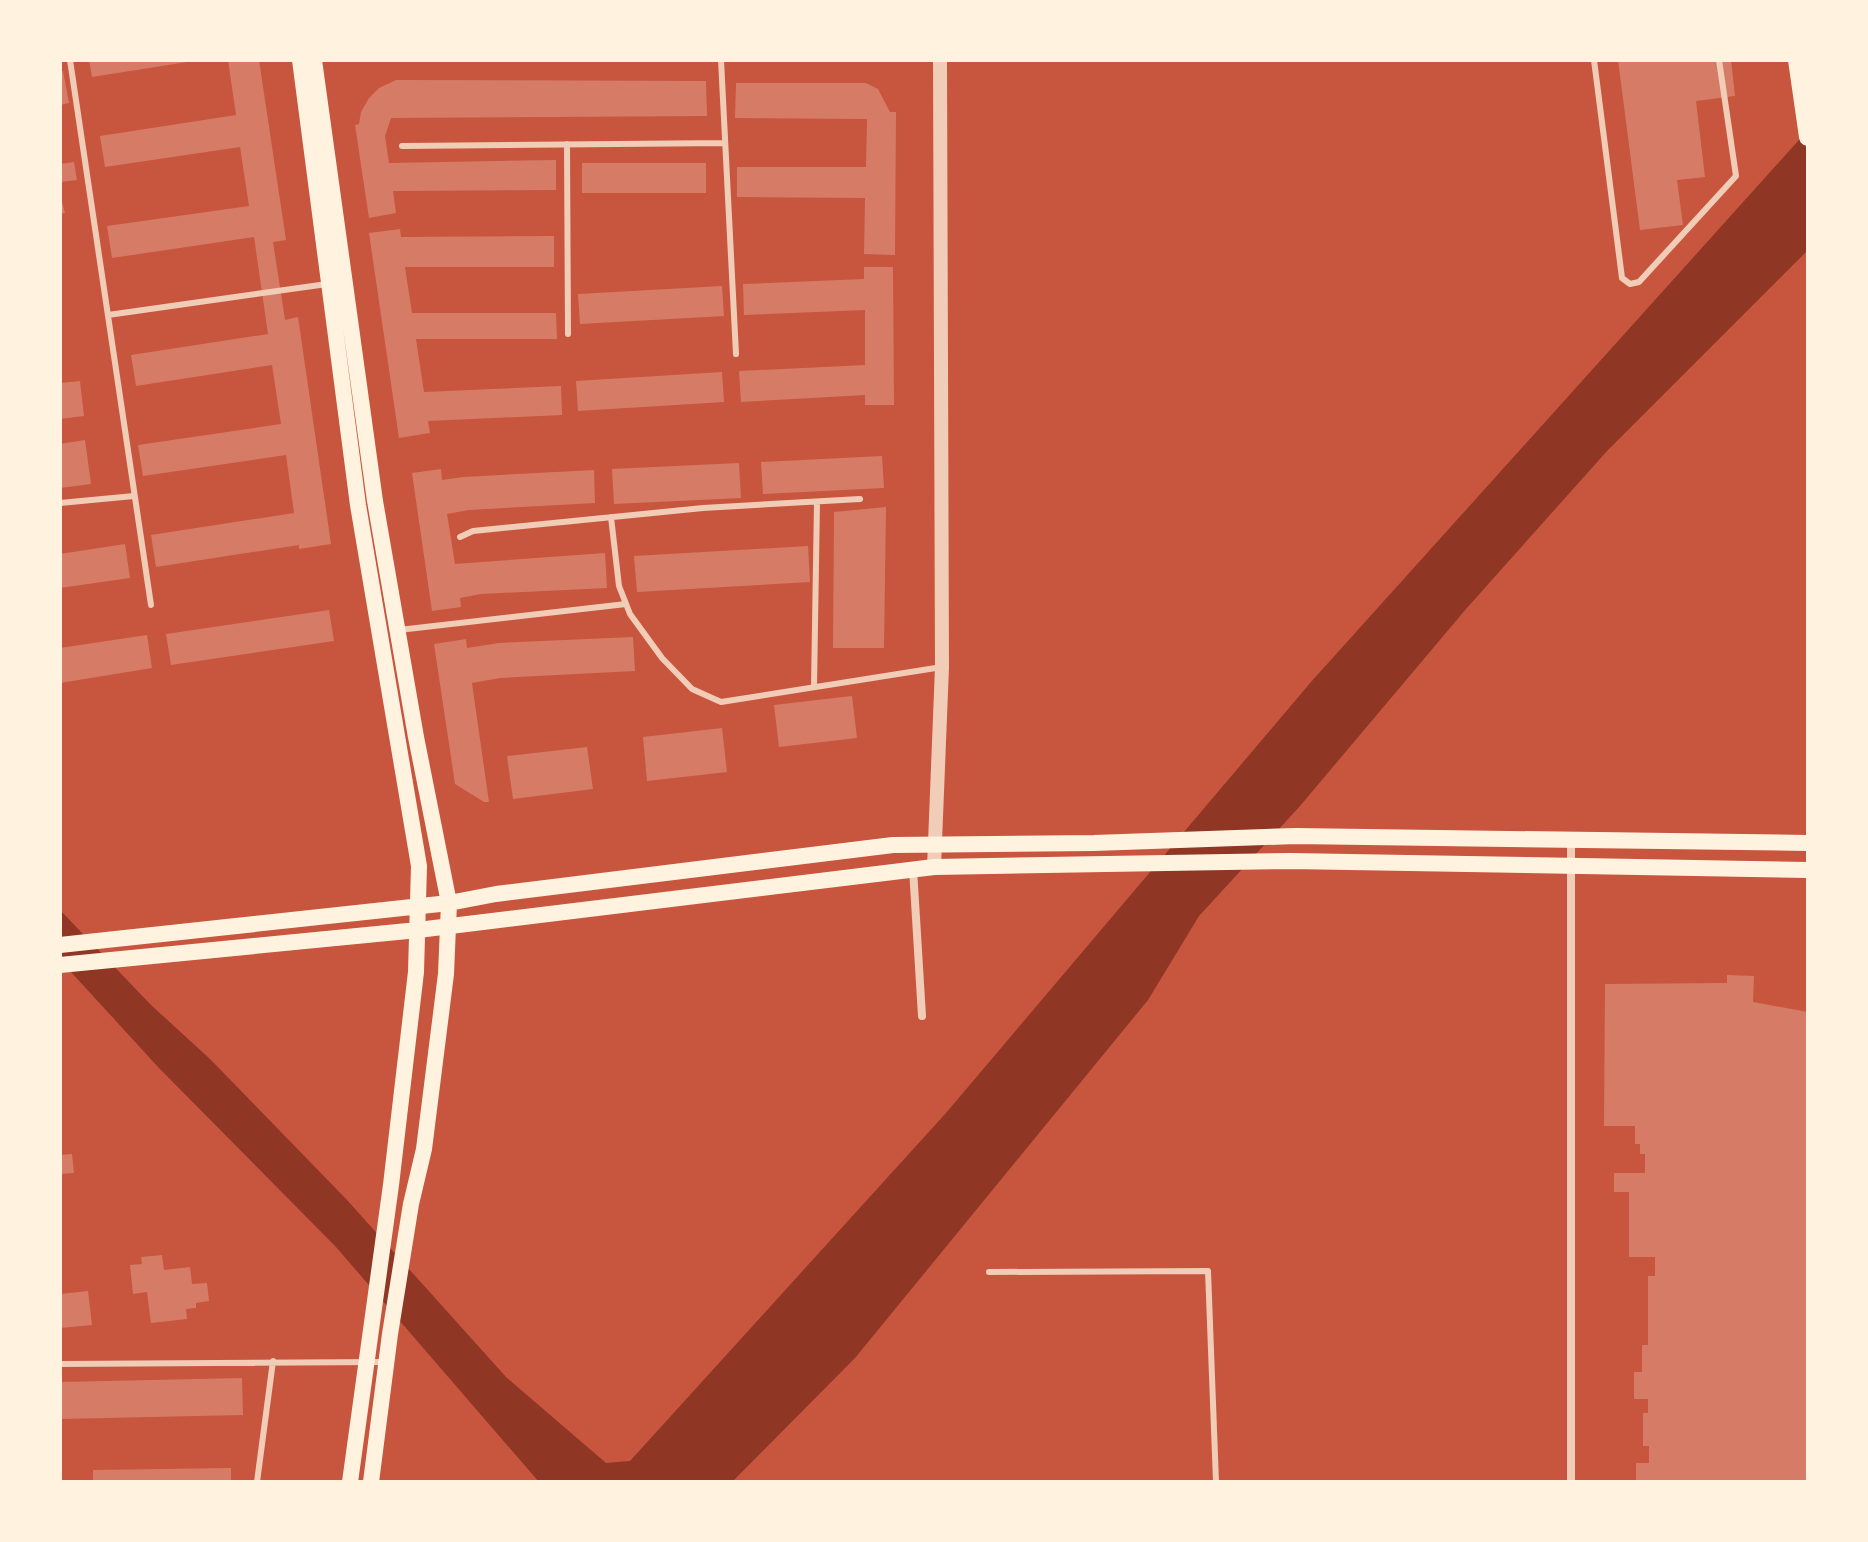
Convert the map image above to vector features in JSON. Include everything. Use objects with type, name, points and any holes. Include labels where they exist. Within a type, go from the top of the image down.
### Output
[{"type":"main road","points":[[300,60],[358,505],[419,866],[416,972],[391,1185],[350,1482]]},
{"type":"main road","points":[[314,60],[375,501],[449,903],[446,974],[424,1149],[411,1204],[390,1334],[371,1482]]},
{"type":"main road","points":[[1797,60],[1808,137]]},
{"type":"main road","points":[[60,945],[449,903],[496,894],[878,847],[1295,836],[1808,843]]},
{"type":"main road","points":[[60,965],[418,930],[934,867],[1291,861],[1808,870]]},
{"type":"street","points":[[934,867],[942,667],[940,60]]},
{"type":"street","points":[[1571,839],[1571,1482]]},
{"type":"street","points":[[913,869],[922,1016]]},
{"type":"lane","points":[[70,60],[151,605]]},
{"type":"lane","points":[[721,60],[736,354]]},
{"type":"lane","points":[[1594,60],[1622,278],[1630,284],[1639,282],[1736,176],[1719,60]]},
{"type":"lane","points":[[402,146],[725,143]]},
{"type":"lane","points":[[567,144],[568,334]]},
{"type":"lane","points":[[108,315],[329,284]]},
{"type":"lane","points":[[60,503],[134,496]]},
{"type":"lane","points":[[460,537],[473,531],[703,508],[860,499]]},
{"type":"lane","points":[[814,687],[817,502]]},
{"type":"lane","points":[[611,517],[619,586],[630,614],[662,658],[692,689],[721,702],[942,667]]},
{"type":"lane","points":[[397,630],[626,604]]},
{"type":"lane","points":[[989,1272],[1208,1271],[1216,1482]]},
{"type":"lane","points":[[257,1482],[273,1361]]},
{"type":"lane","points":[[60,1364],[386,1362]]},
{"type":"shaded area","points":[[1808,130],[1808,250],[1607,451],[1466,609],[1300,806],[1199,916],[1148,1000],[855,1358],[732,1482],[539,1482],[336,1247],[159,1068],[60,960],[60,910],[347,1200],[506,1377],[606,1463],[630,1461],[946,1113],[1311,682]]},
{"type":"building","points":[[89,60],[187,60],[187,62],[92,77]]},
{"type":"building","points":[[228,60],[259,60],[286,240],[273,242],[285,320],[298,317],[331,544],[299,549],[299,545],[156,567],[151,535],[294,513],[286,455],[143,476],[138,445],[281,424],[272,365],[136,386],[131,355],[268,334],[254,237],[112,258],[107,226],[249,206],[240,147],[105,167],[100,136],[236,115]]},
{"type":"building","points":[[1618,60],[1731,60],[1735,96],[1696,101],[1705,177],[1677,180],[1683,225],[1640,230]]},
{"type":"building","points":[[63,71],[69,103],[60,105],[60,72]]},
{"type":"building","points":[[396,80],[706,81],[707,116],[391,118],[385,136],[389,163],[556,160],[556,190],[393,191],[396,213],[369,218],[355,125],[359,124],[361,112],[369,98],[379,88]]},
{"type":"building","points":[[736,83],[866,83],[878,89],[890,112],[896,112],[895,255],[864,254],[865,198],[737,197],[737,167],[866,167],[867,119],[735,118]]},
{"type":"building","points":[[74,162],[77,180],[60,182],[60,164]]},
{"type":"building","points":[[582,163],[706,163],[706,193],[582,193]]},
{"type":"building","points":[[60,194],[65,213],[60,214]]},
{"type":"building","points":[[400,229],[401,237],[554,236],[554,267],[405,267],[412,313],[556,313],[557,339],[416,339],[424,392],[561,386],[562,415],[428,421],[430,433],[399,438],[369,233]]},
{"type":"building","points":[[864,267],[893,267],[894,405],[865,405],[865,395],[741,402],[739,371],[865,365],[865,310],[744,315],[743,284],[864,279]]},
{"type":"building","points":[[722,286],[724,316],[580,324],[578,294]]},
{"type":"building","points":[[722,372],[724,402],[578,411],[576,381]]},
{"type":"building","points":[[80,381],[84,416],[60,419],[60,383]]},
{"type":"building","points":[[85,440],[91,484],[60,488],[60,444]]},
{"type":"building","points":[[882,456],[884,488],[763,494],[761,462]]},
{"type":"building","points":[[739,463],[741,498],[614,504],[612,469]]},
{"type":"building","points":[[441,469],[442,480],[594,470],[595,503],[447,514],[455,564],[605,553],[607,588],[481,594],[460,598],[461,607],[432,611],[412,473]]},
{"type":"building","points":[[886,507],[884,648],[833,648],[834,512]]},
{"type":"building","points":[[125,544],[130,578],[60,588],[60,554]]},
{"type":"building","points":[[808,546],[810,582],[637,592],[634,556]]},
{"type":"building","points":[[329,610],[334,641],[171,665],[166,634]]},
{"type":"building","points":[[147,635],[152,668],[60,683],[60,648]]},
{"type":"building","points":[[633,637],[635,671],[500,678],[472,683],[489,802],[455,784],[434,644],[466,639],[467,648],[499,643]]},
{"type":"building","points":[[852,696],[857,738],[779,747],[774,705]]},
{"type":"building","points":[[722,728],[727,772],[647,781],[643,737]]},
{"type":"building","points":[[587,747],[593,789],[513,799],[507,756]]},
{"type":"building","points":[[1727,975],[1754,976],[1753,1002],[1808,1012],[1808,1482],[1636,1482],[1636,1463],[1649,1463],[1649,1446],[1643,1446],[1643,1413],[1648,1413],[1648,1399],[1634,1399],[1634,1372],[1642,1372],[1642,1345],[1648,1345],[1648,1276],[1655,1276],[1655,1257],[1629,1257],[1629,1192],[1614,1192],[1614,1173],[1645,1173],[1645,1154],[1640,1154],[1640,1144],[1635,1144],[1635,1126],[1604,1126],[1605,984],[1727,983]]},
{"type":"building","points":[[72,1154],[74,1173],[60,1174],[60,1155]]},
{"type":"building","points":[[162,1255],[164,1270],[190,1267],[192,1284],[207,1283],[209,1301],[186,1309],[187,1319],[151,1323],[147,1292],[133,1294],[130,1265],[142,1264],[141,1257]]},
{"type":"building","points":[[88,1291],[92,1325],[60,1328],[60,1294]]},
{"type":"building","points":[[242,1378],[243,1415],[60,1419],[60,1382]]},
{"type":"building","points":[[231,1468],[231,1482],[93,1482],[93,1470]]}]
